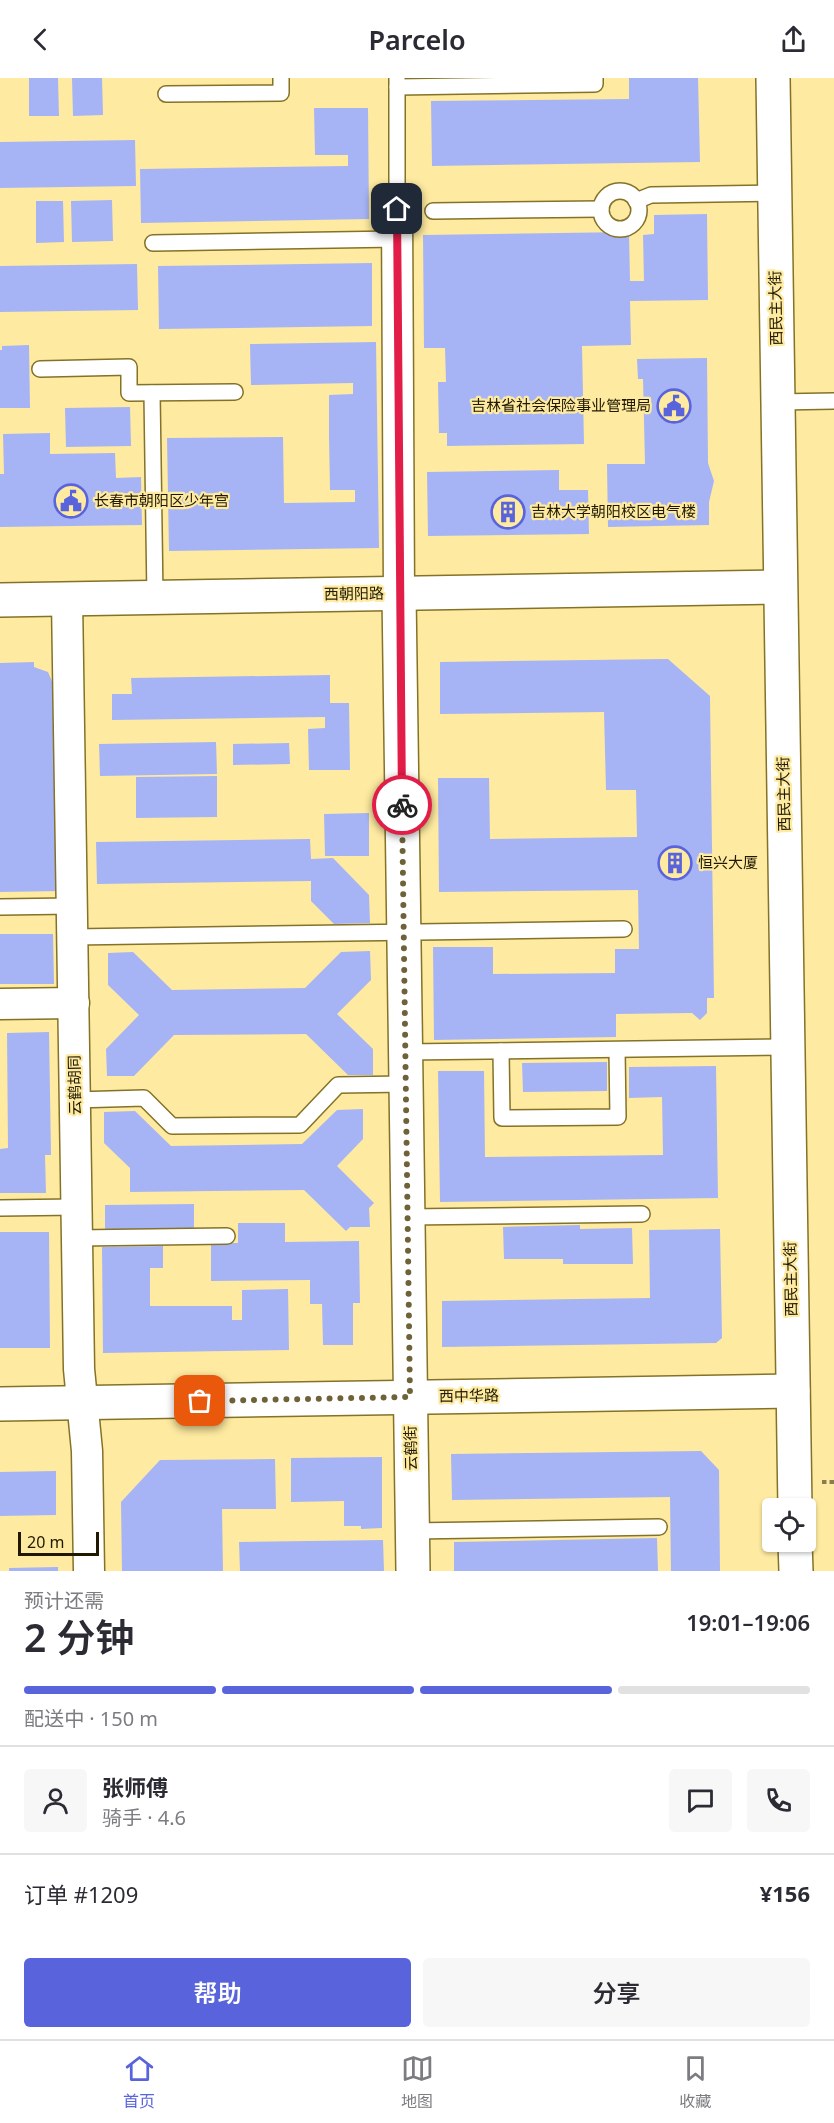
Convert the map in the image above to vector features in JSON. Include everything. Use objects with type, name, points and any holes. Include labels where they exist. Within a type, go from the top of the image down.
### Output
[{"type":"main road","name":"西民主大街","points":[[772,78],[795,1498]]},
{"type":"main road","name":"西朝阳路","points":[[0,600],[780,588]]},
{"type":"main road","name":"云鹤街","points":[[399,594],[413,1571]]},
{"type":"main road","name":"西中华路","points":[[0,1404],[793,1391]]},
{"type":"main road","points":[[795,1552],[796,1571]]},
{"type":"street","name":"云鹤街","points":[[397,209],[399,594]]},
{"type":"street","name":"云鹤胡同","points":[[67,599],[79,1369],[87,1451],[89,1571]]},
{"type":"street","points":[[0,1004],[74,1003]]},
{"type":"lane","points":[[166,94],[281,93],[281,78]]},
{"type":"lane","points":[[397,209],[397,82],[595,84],[595,78]]},
{"type":"lane","points":[[615,192],[632,195],[639,208],[635,221],[629,227],[620,229],[611,227],[604,221],[601,209],[607,196],[615,192]]},
{"type":"lane","points":[[636,201],[651,195],[774,193]]},
{"type":"lane","points":[[433,211],[601,209]]},
{"type":"lane","points":[[153,243],[397,239]]},
{"type":"lane","points":[[40,369],[129,367],[129,393],[236,392]]},
{"type":"lane","points":[[152,393],[155,598]]},
{"type":"lane","points":[[778,402],[834,401]]},
{"type":"lane","points":[[0,907],[72,906]]},
{"type":"lane","points":[[73,937],[624,929]]},
{"type":"lane","points":[[405,1052],[788,1047]]},
{"type":"lane","points":[[501,1051],[502,1118],[548,1118],[618,1117],[617,1050]]},
{"type":"lane","points":[[75,1100],[144,1098],[172,1126],[300,1125],[338,1085],[406,1084]]},
{"type":"lane","points":[[0,1208],[77,1207]]},
{"type":"lane","points":[[408,1216],[642,1214]]},
{"type":"lane","points":[[77,1238],[227,1236]]},
{"type":"lane","points":[[412,1531],[659,1527]]},
{"type":"building","points":[[29,78],[58,78],[59,116],[29,116]]},
{"type":"building","points":[[72,78],[102,78],[103,115],[73,116]]},
{"type":"building","points":[[629,78],[698,78],[700,162],[432,166],[431,101],[629,99]]},
{"type":"building","points":[[314,108],[368,108],[369,219],[141,223],[140,169],[348,166],[348,155],[315,155]]},
{"type":"building","points":[[135,140],[136,186],[0,188],[0,142]]},
{"type":"building","points":[[112,200],[113,241],[72,242],[71,201]]},
{"type":"building","points":[[36,201],[63,201],[64,242],[36,243]]},
{"type":"building","points":[[707,214],[708,300],[630,301],[631,345],[582,346],[584,444],[447,446],[447,433],[439,433],[438,382],[446,382],[445,348],[424,348],[423,235],[629,232],[630,281],[644,281],[643,235],[654,234],[654,215]]},
{"type":"building","points":[[372,263],[372,326],[159,329],[158,266]]},
{"type":"building","points":[[137,264],[138,310],[0,312],[0,266]]},
{"type":"building","points":[[376,342],[379,548],[169,551],[167,438],[283,437],[284,503],[355,502],[355,490],[330,490],[329,436],[329,395],[353,394],[353,383],[251,385],[250,344]]},
{"type":"building","points":[[29,345],[30,408],[0,408],[0,350],[2,346]]},
{"type":"building","points":[[707,358],[708,463],[714,481],[709,502],[709,525],[608,527],[607,464],[645,464],[643,379],[638,379],[637,359]]},
{"type":"building","points":[[130,407],[131,446],[66,447],[65,408]]},
{"type":"building","name":"长春市朝阳区少年宫","points":[[50,433],[50,454],[115,453],[116,478],[141,477],[142,525],[0,527],[0,474],[4,474],[3,434]]},
{"type":"building","name":"吉林大学朝阳校区电气楼","points":[[559,470],[559,490],[588,490],[589,534],[428,536],[427,472]]},
{"type":"building","points":[[668,659],[710,696],[714,998],[707,998],[707,1013],[700,1020],[692,1013],[616,1014],[616,1037],[434,1040],[433,947],[493,947],[493,974],[615,973],[615,949],[639,949],[638,890],[439,892],[438,778],[489,778],[490,839],[637,837],[636,790],[606,790],[604,712],[440,714],[440,662]]},
{"type":"building","points":[[34,662],[34,667],[48,672],[54,686],[62,891],[0,892],[0,663]]},
{"type":"building","points":[[330,675],[330,703],[349,703],[350,770],[309,770],[308,729],[325,728],[325,717],[112,720],[112,694],[132,694],[131,678]]},
{"type":"building","points":[[216,742],[217,774],[100,776],[99,744]]},
{"type":"building","points":[[289,743],[290,764],[233,765],[233,744]]},
{"type":"building","points":[[217,776],[217,817],[136,818],[136,777]]},
{"type":"building","points":[[369,813],[369,856],[325,856],[324,814]]},
{"type":"building","points":[[310,839],[311,859],[333,858],[369,895],[370,923],[334,924],[311,901],[311,881],[97,884],[96,842]]},
{"type":"building","points":[[0,934],[53,934],[54,984],[0,984]]},
{"type":"building","points":[[370,951],[371,980],[337,1014],[373,1049],[373,1075],[348,1075],[306,1034],[174,1035],[134,1076],[107,1076],[106,1049],[139,1015],[108,985],[108,953],[133,952],[172,990],[305,988],[341,952]]},
{"type":"building","points":[[49,1032],[51,1155],[45,1155],[46,1193],[0,1193],[0,1149],[8,1148],[7,1033]]},
{"type":"building","points":[[607,1062],[607,1091],[523,1092],[522,1063]]},
{"type":"building","points":[[716,1066],[718,1198],[440,1202],[438,1071],[484,1071],[485,1157],[663,1155],[662,1097],[629,1098],[629,1067]]},
{"type":"building","points":[[363,1109],[363,1139],[337,1166],[374,1203],[369,1208],[370,1227],[350,1227],[346,1231],[304,1190],[130,1192],[130,1168],[104,1143],[104,1112],[135,1111],[171,1146],[302,1144],[337,1110]]},
{"type":"building","points":[[194,1204],[194,1230],[105,1231],[105,1205]]},
{"type":"building","points":[[238,1223],[285,1223],[285,1242],[359,1241],[360,1303],[353,1303],[353,1345],[323,1345],[322,1304],[310,1304],[310,1280],[211,1281],[211,1243],[238,1243]]},
{"type":"building","points":[[580,1225],[580,1229],[632,1228],[633,1264],[563,1264],[563,1259],[504,1259],[503,1227]]},
{"type":"building","points":[[720,1229],[722,1338],[716,1343],[442,1347],[442,1301],[650,1298],[649,1230]]},
{"type":"building","points":[[0,1232],[49,1232],[50,1348],[0,1348]]},
{"type":"building","points":[[163,1246],[163,1268],[150,1268],[150,1306],[232,1306],[232,1320],[242,1320],[242,1290],[288,1289],[289,1350],[103,1353],[102,1247]]},
{"type":"building","points":[[701,1451],[719,1470],[720,1571],[671,1571],[670,1497],[452,1500],[451,1454]]},
{"type":"building","points":[[382,1457],[382,1528],[361,1529],[361,1526],[344,1526],[344,1501],[291,1502],[291,1458]]},
{"type":"building","points":[[275,1459],[276,1509],[222,1509],[223,1571],[122,1571],[121,1502],[160,1460]]},
{"type":"building","points":[[56,1471],[56,1515],[0,1516],[0,1472]]},
{"type":"building","points":[[657,1538],[658,1571],[454,1571],[454,1542]]},
{"type":"building","points":[[383,1540],[384,1571],[240,1571],[239,1542]]},
{"type":"building","points":[[58,1567],[58,1571],[9,1571],[9,1568]]},
{"type":"way so far","points":[[200,1401],[410,1397],[402,805]]},
{"type":"place","name":"吉林省社会保险事业管理局","points":[[674,406]]},
{"type":"place","name":"长春市朝阳区少年宫","points":[[71,501]]},
{"type":"place","name":"吉林大学朝阳校区电气楼","points":[[508,512]]},
{"type":"place","name":"恒兴大厦","points":[[675,863]]},
{"type":"route","points":[[397,209],[402,805]]}]
